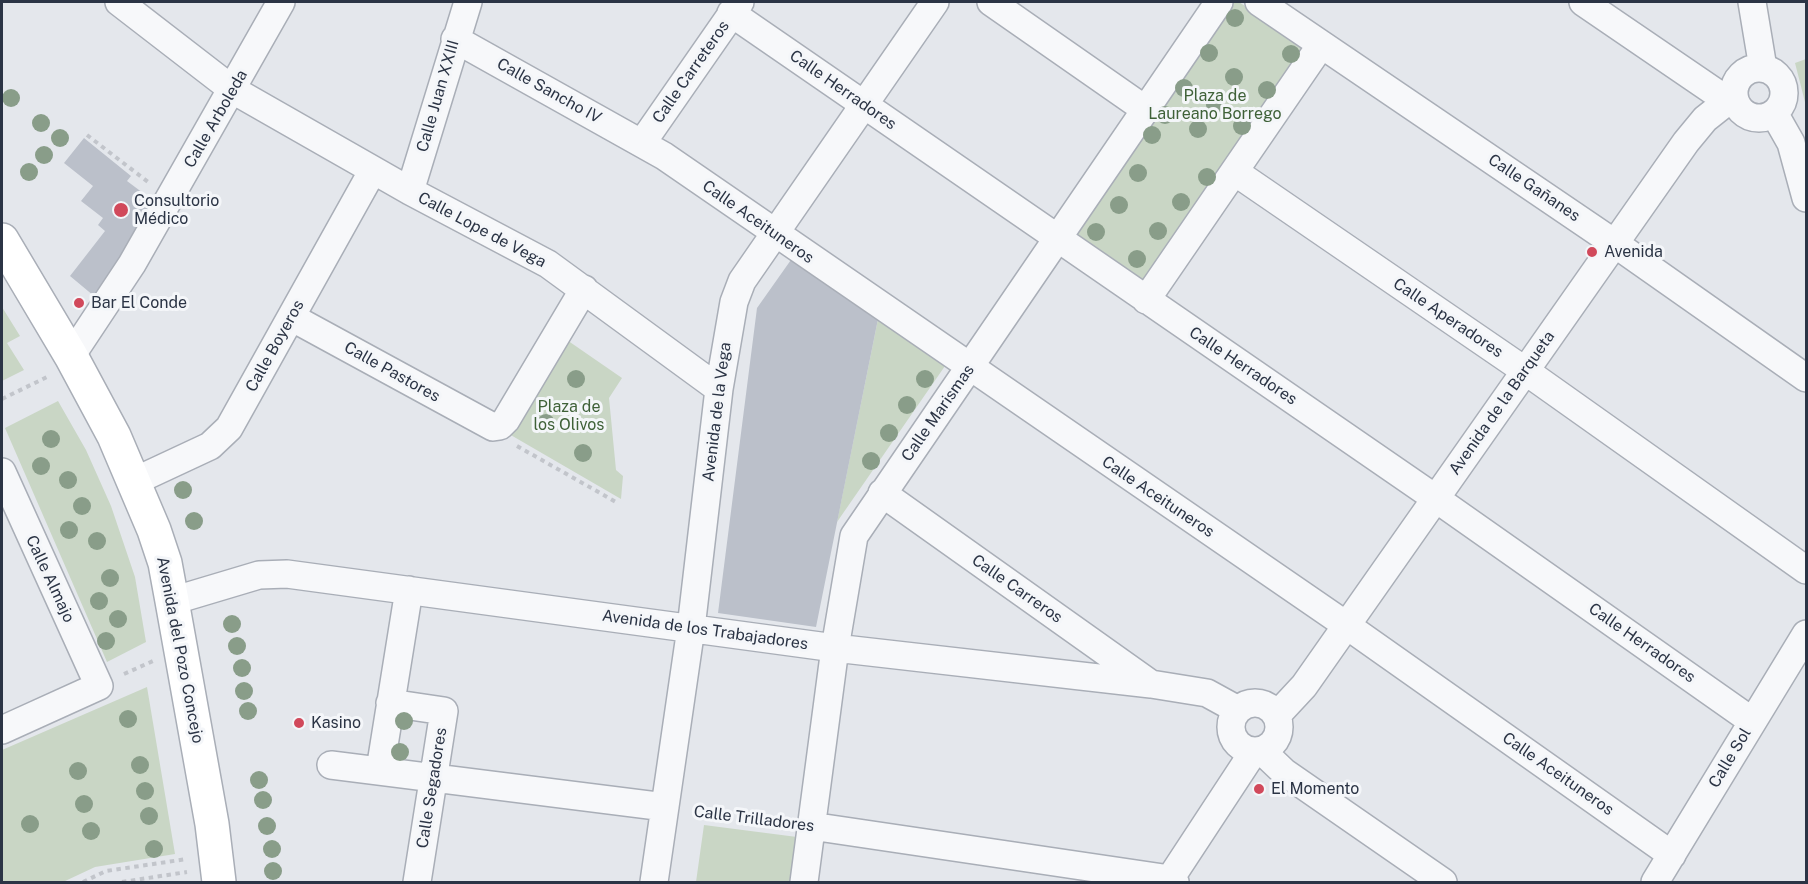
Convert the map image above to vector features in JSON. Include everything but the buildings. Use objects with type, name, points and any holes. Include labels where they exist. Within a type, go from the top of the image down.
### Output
[{"type":"main road","name":"Avenida del Pozo Concejo","points":[[2,240],[73,360],[135,481],[165,563],[217,868]]},
{"type":"street","name":"Calle Lope de Vega","points":[[119,2],[233,90],[410,191],[548,264],[719,389]]},
{"type":"street","name":"Calle Arboleda","points":[[73,360],[170,200],[281,2]]},
{"type":"street","name":"Calle Juan XXIII","points":[[410,191],[468,2]]},
{"type":"street","name":"Avenida de la Vega","points":[[654,882],[692,628],[719,389],[734,302],[742,281],[935,2]]},
{"type":"street","points":[[991,2],[1146,110]]},
{"type":"street","name":"Calle Marismas","points":[[804,882],[835,648],[851,547],[859,528],[1219,2]]},
{"type":"street","name":"Calle Gañanes","points":[[1259,2],[1614,243],[1806,378]]},
{"type":"street","points":[[1583,2],[1731,99],[1749,116],[1767,117],[1774,113],[1784,100],[1783,84],[1773,71],[1763,68],[1750,69],[1737,80],[1731,99]]},
{"type":"street","points":[[1753,2],[1763,68]]},
{"type":"street","name":"Calle Herradores","points":[[736,7],[864,105],[1435,498],[1752,721]]},
{"type":"street","name":"Calle Carreteros","points":[[642,143],[736,7]]},
{"type":"street","name":"Calle Sancho IV","points":[[455,39],[642,143]]},
{"type":"street","points":[[1146,300],[1321,45]]},
{"type":"street","name":"Avenida de la Barqueta","points":[[1277,715],[1304,686],[1686,142],[1705,119],[1731,99]]},
{"type":"street","points":[[1774,113],[1791,143],[1806,198]]},
{"type":"street","name":"Calle Aceituneros","points":[[642,143],[1346,625],[1672,855]]},
{"type":"street","name":"Calle Boyeros","points":[[135,481],[194,455],[220,437],[238,412],[373,170]]},
{"type":"street","name":"Calle Aperadores","points":[[1235,172],[1524,370],[1806,570]]},
{"type":"street","points":[[497,427],[584,289]]},
{"type":"street","name":"Calle Pastores","points":[[291,317],[497,427]]},
{"type":"street","name":"Calle Almajo","points":[[2,472],[99,686]]},
{"type":"street","name":"Calle Carreros","points":[[882,493],[1151,684]]},
{"type":"street","name":"Avenida de los Trabajadores","points":[[172,601],[273,573],[835,648],[1151,684],[1207,693],[1238,710]]},
{"type":"street","points":[[380,770],[409,590]]},
{"type":"street","name":"Calle Sol","points":[[1656,882],[1806,634]]},
{"type":"street","points":[[2,730],[99,686]]},
{"type":"street","points":[[1171,881],[1258,751],[1275,742],[1279,735],[1277,715],[1268,706],[1252,702],[1238,710],[1231,724],[1232,732],[1239,745],[1258,751],[1284,772],[1443,882]]},
{"type":"street","name":"Calle Segadores","points":[[390,703],[444,711],[417,882]]},
{"type":"street","points":[[331,765],[665,807]]},
{"type":"street","name":"Calle Trilladores","points":[[811,826],[1171,881]]},
{"type":"path","points":[[87,135],[170,200]]},
{"type":"path","points":[[2,399],[73,360]]},
{"type":"path","points":[[497,427],[506,440],[616,502]]},
{"type":"path","points":[[99,686],[181,649]]},
{"type":"path","name":"Calle Trilladores","points":[[665,807],[811,826]]},
{"type":"path","points":[[83,882],[106,871],[217,868]]},
{"type":"path","points":[[122,882],[217,868]]},
{"type":"green space","name":"Plaza de Laureano Borrego","points":[[1232,2],[1239,2],[1308,49],[1145,286],[1071,236]]},
{"type":"green space","points":[[1806,59],[1806,106],[1795,63]]},
{"type":"green space","points":[[2,307],[20,336],[7,343],[24,370],[2,381]]},
{"type":"green space","points":[[878,319],[945,366],[837,522]]},
{"type":"green space","name":"Plaza de los Olivos","points":[[564,338],[622,378],[609,398],[616,470],[623,476],[621,499],[509,434]]},
{"type":"green space","points":[[58,401],[86,450],[111,506],[135,577],[146,642],[107,662],[5,428]]},
{"type":"green space","points":[[147,687],[175,854],[95,867],[63,882],[2,882],[2,750]]},
{"type":"green space","points":[[704,825],[797,837],[790,882],[696,882]]},
{"type":"place","name":"Consultorio Médico","points":[[121,210]]},
{"type":"place","name":"Avenida","points":[[1592,252]]},
{"type":"place","name":"Bar El Conde","points":[[79,303]]},
{"type":"place","name":"Kasino","points":[[299,723]]},
{"type":"place","name":"El Momento","points":[[1259,789]]}]
